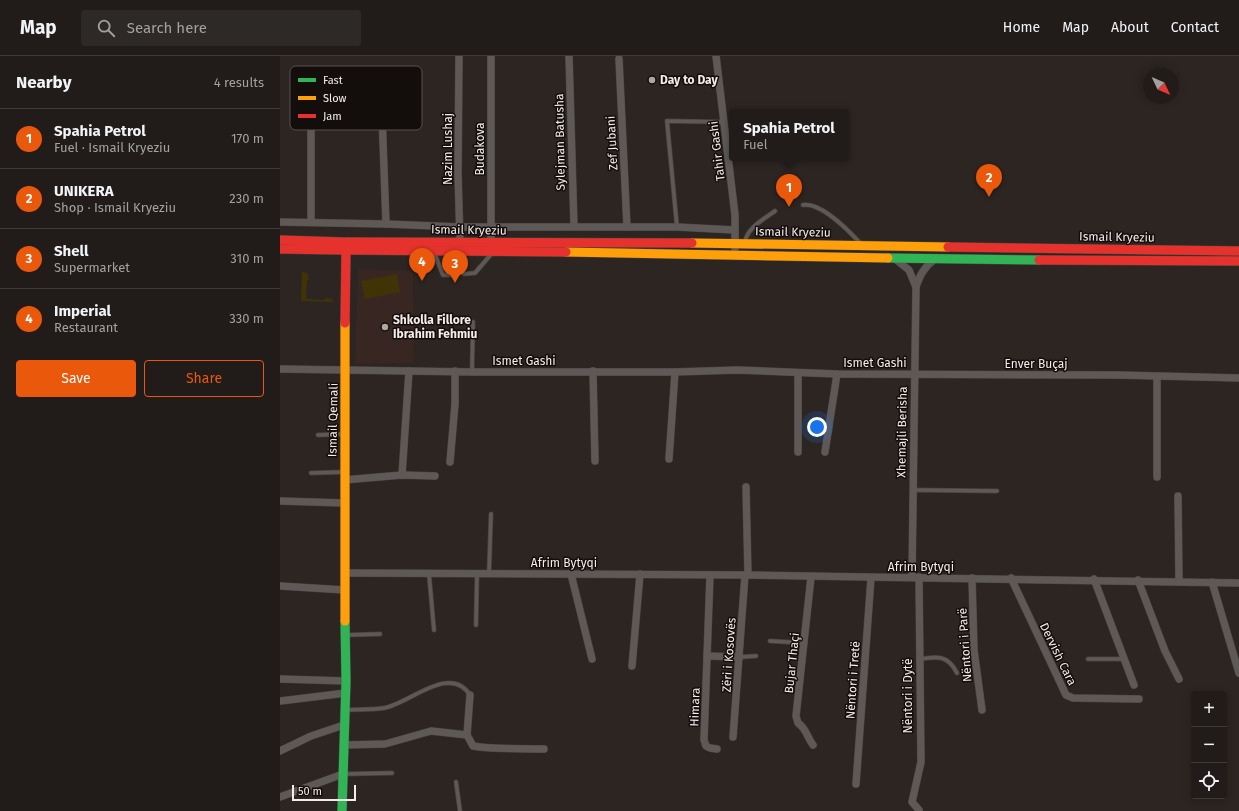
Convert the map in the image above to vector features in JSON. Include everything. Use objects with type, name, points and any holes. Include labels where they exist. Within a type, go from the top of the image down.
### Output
[{"type":"main road","name":"Ismail Kryeziu","points":[[280,240],[345,247],[433,251],[492,247],[745,244],[1239,251]]},
{"type":"main road","name":"Ismail Kryeziu","points":[[280,249],[460,242],[492,247],[598,251],[935,259],[1239,261]]},
{"type":"main road","name":"Ismail Qemali","points":[[342,811],[346,693],[344,503],[346,370],[345,247]]},
{"type":"street","name":"Nazim Lushaj","points":[[459,56],[458,173],[460,242]]},
{"type":"street","name":"Budakova","points":[[491,56],[492,247]]},
{"type":"street","name":"Sylejman Batusha","points":[[569,56],[574,226]]},
{"type":"street","name":"Tahir Gashi","points":[[716,56],[735,230],[735,254]]},
{"type":"street","name":"Zef Jubani","points":[[619,59],[628,227]]},
{"type":"street","points":[[311,130],[311,222]]},
{"type":"street","points":[[383,130],[386,224]]},
{"type":"street","points":[[280,222],[460,227],[677,227],[735,230]]},
{"type":"street","name":"Xhemajli Berisha","points":[[893,258],[903,263],[909,270],[916,287]]},
{"type":"street","name":"Xhemajli Berisha","points":[[916,577],[912,490],[916,287],[919,277],[926,265],[935,259]]},
{"type":"street","name":"Ismet Gashi","points":[[280,369],[472,372],[675,372],[737,370],[837,374],[914,374]]},
{"type":"street","points":[[402,475],[408,371]]},
{"type":"street","points":[[450,462],[455,404],[455,371]]},
{"type":"street","points":[[593,371],[595,461]]},
{"type":"street","points":[[669,459],[675,372]]},
{"type":"street","points":[[798,373],[798,452]]},
{"type":"street","name":"Ismet Gashi","points":[[825,452],[837,374]]},
{"type":"street","name":"Enver Buçaj","points":[[914,374],[1239,378]]},
{"type":"street","points":[[1157,477],[1158,376]]},
{"type":"street","points":[[344,476],[434,476]]},
{"type":"street","points":[[746,487],[747,575]]},
{"type":"street","points":[[1178,496],[1179,581]]},
{"type":"street","points":[[280,501],[344,503]]},
{"type":"street","name":"Afrim Bytyqi","points":[[345,573],[747,575],[871,578],[916,577],[1138,580],[1239,583]]},
{"type":"street","points":[[571,574],[592,659]]},
{"type":"street","points":[[632,666],[640,574]]},
{"type":"street","name":"Himara","points":[[710,575],[704,740],[706,746],[717,749]]},
{"type":"street","name":"Zëri i Kosovës","points":[[733,737],[747,575]]},
{"type":"street","name":"Bujar Thaçi","points":[[811,577],[796,716],[798,723],[804,727],[808,739],[813,745]]},
{"type":"street","name":"Nëntori i Dytë","points":[[916,577],[921,762],[912,802],[919,810]]},
{"type":"street","name":"Nëntori i Tretë","points":[[856,784],[871,578]]},
{"type":"street","name":"Nëntori i Parë","points":[[972,578],[974,650],[982,710]]},
{"type":"street","name":"Dervish Cara","points":[[1010,578],[1066,695],[1073,698],[1139,699]]},
{"type":"street","points":[[1094,580],[1134,685]]},
{"type":"street","points":[[1138,580],[1165,652],[1179,680]]},
{"type":"street","points":[[1212,582],[1239,673]]},
{"type":"street","points":[[280,586],[345,590]]},
{"type":"street","points":[[707,656],[740,657]]},
{"type":"street","points":[[280,679],[346,681]]},
{"type":"street","points":[[280,701],[346,693]]},
{"type":"street","points":[[470,695],[467,735],[473,746],[486,748],[544,749]]},
{"type":"street","points":[[280,751],[311,736],[344,725]]},
{"type":"street","points":[[344,745],[385,744],[431,731],[467,735]]},
{"type":"street","points":[[280,797],[343,774]]},
{"type":"lane","points":[[677,227],[667,121],[724,122]]},
{"type":"lane","points":[[803,205],[808,204],[830,215],[846,227],[862,245]]},
{"type":"lane","points":[[745,244],[746,236],[756,225],[776,211]]},
{"type":"lane","points":[[464,274],[475,273],[492,247]]},
{"type":"lane","points":[[433,251],[443,275],[451,275]]},
{"type":"lane","points":[[472,372],[473,322]]},
{"type":"lane","points":[[318,435],[345,434]]},
{"type":"lane","points":[[311,473],[344,476]]},
{"type":"lane","points":[[912,490],[997,490]]},
{"type":"lane","points":[[489,573],[491,514]]},
{"type":"lane","points":[[429,573],[434,630]]},
{"type":"lane","points":[[476,625],[477,573]]},
{"type":"lane","points":[[345,635],[380,634]]},
{"type":"lane","points":[[770,641],[805,643]]},
{"type":"lane","points":[[740,657],[756,656]]},
{"type":"lane","points":[[919,659],[944,658],[953,664],[957,673]]},
{"type":"lane","points":[[1088,659],[1124,658]]},
{"type":"lane","points":[[345,710],[384,708],[396,705],[431,686],[443,684],[452,683],[459,685],[466,688],[470,695]]},
{"type":"lane","points":[[343,774],[392,773]]},
{"type":"lane","points":[[456,782],[460,811]]},
{"type":"shaded area","name":"Shkolla Fillore Ibrahim Fehmiu","points":[[358,269],[413,271],[414,363],[355,364]]},
{"type":"shaded area","points":[[302,272],[307,273],[309,279],[307,281],[306,299],[325,300],[326,298],[332,299],[333,302],[301,301]]},
{"type":"shaded area","points":[[397,274],[400,292],[365,299],[361,281]]},
{"type":"traffic: fast","points":[[888,258],[1039,260]]},
{"type":"traffic: fast","points":[[342,811],[346,681],[345,621]]},
{"type":"traffic: slow","points":[[692,243],[948,247]]},
{"type":"traffic: slow","points":[[566,252],[888,258]]},
{"type":"traffic: slow","points":[[345,323],[345,621]]},
{"type":"traffic: jam","points":[[280,240],[344,242]]},
{"type":"traffic: jam","points":[[347,242],[692,243]]},
{"type":"traffic: jam","points":[[948,247],[1239,251]]},
{"type":"traffic: jam","points":[[280,249],[342,250]]},
{"type":"traffic: jam","points":[[348,250],[566,252]]},
{"type":"traffic: jam","points":[[345,323],[346,251]]},
{"type":"traffic: jam","points":[[1039,260],[1239,261]]},
{"type":"place","name":"Day to Day","points":[[652,80]]},
{"type":"place","name":"UNIKERA","points":[[989,197]]},
{"type":"place","name":"Spahia Petrol","points":[[789,207]]},
{"type":"place","name":"Imperial","points":[[422,281]]},
{"type":"place","name":"Shell","points":[[455,283]]},
{"type":"place","name":"Shkolla Fillore Ibrahim Fehmiu","points":[[385,327]]}]
